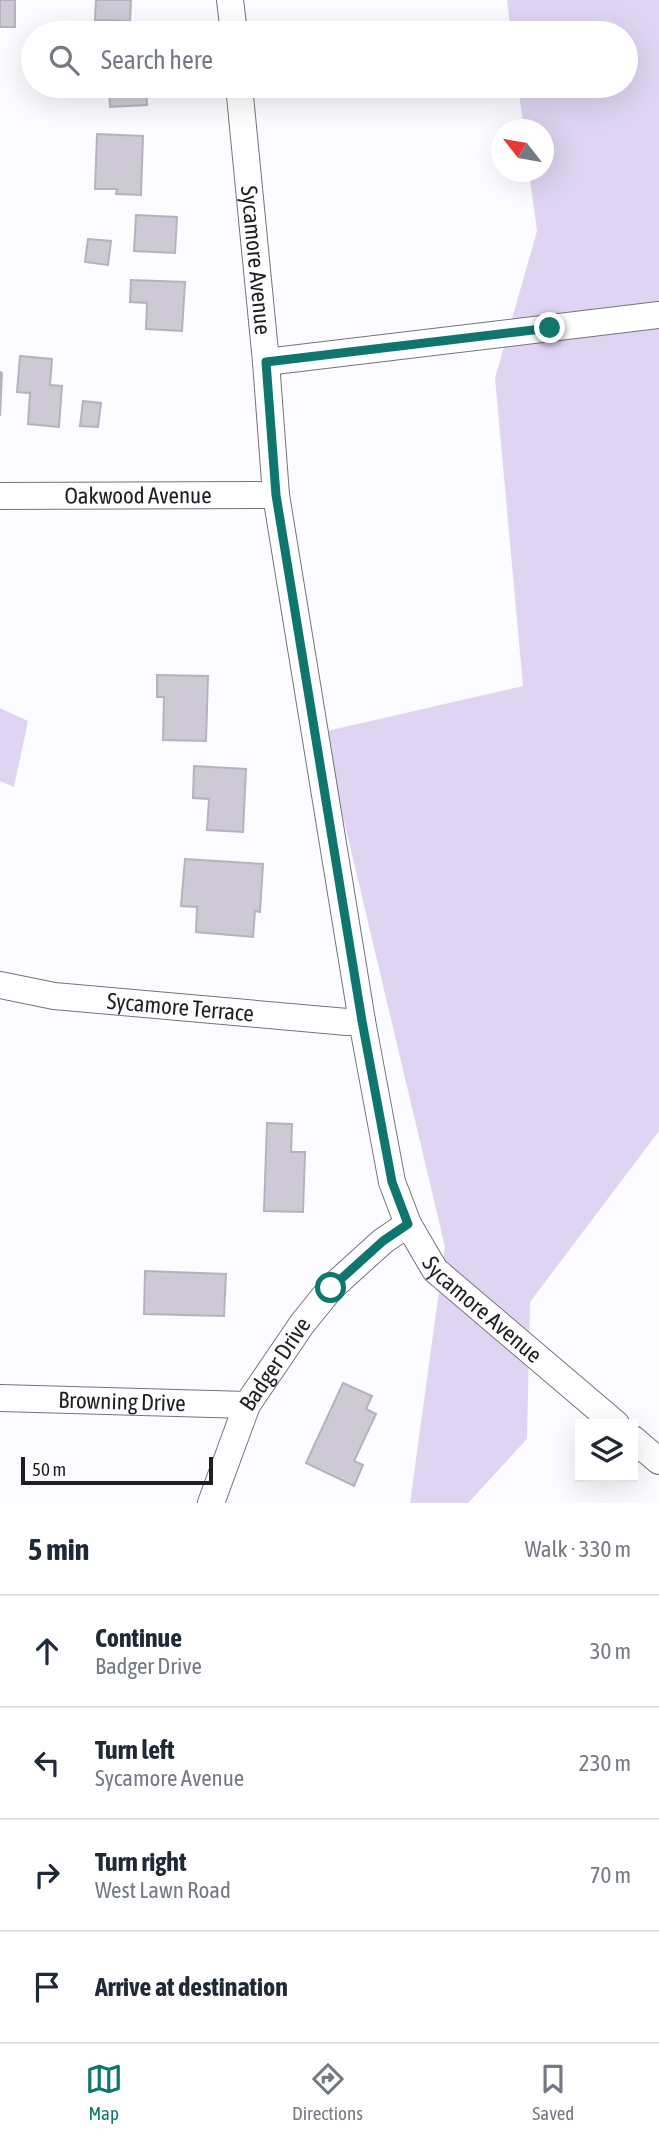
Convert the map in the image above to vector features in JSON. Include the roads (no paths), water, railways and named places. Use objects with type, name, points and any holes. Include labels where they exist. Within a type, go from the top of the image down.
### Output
[{"type":"street","points":[[230,0],[233,21]]},
{"type":"street","name":"Sycamore Avenue","points":[[240,98],[276,495],[362,1021],[392,1182],[408,1224],[435,1269],[610,1419]]},
{"type":"street","points":[[266,362],[659,315]]},
{"type":"street","name":"Oakwood Avenue","points":[[0,496],[276,495]]},
{"type":"street","name":"Sycamore Terrace","points":[[0,985],[54,996],[347,1022],[362,1021]]},
{"type":"street","name":"Badger Drive","points":[[211,1503],[247,1405],[302,1324],[331,1288],[383,1241],[408,1224]]},
{"type":"street","name":"Browning Drive","points":[[0,1398],[247,1405]]},
{"type":"street","points":[[638,1442],[659,1461]]}]
